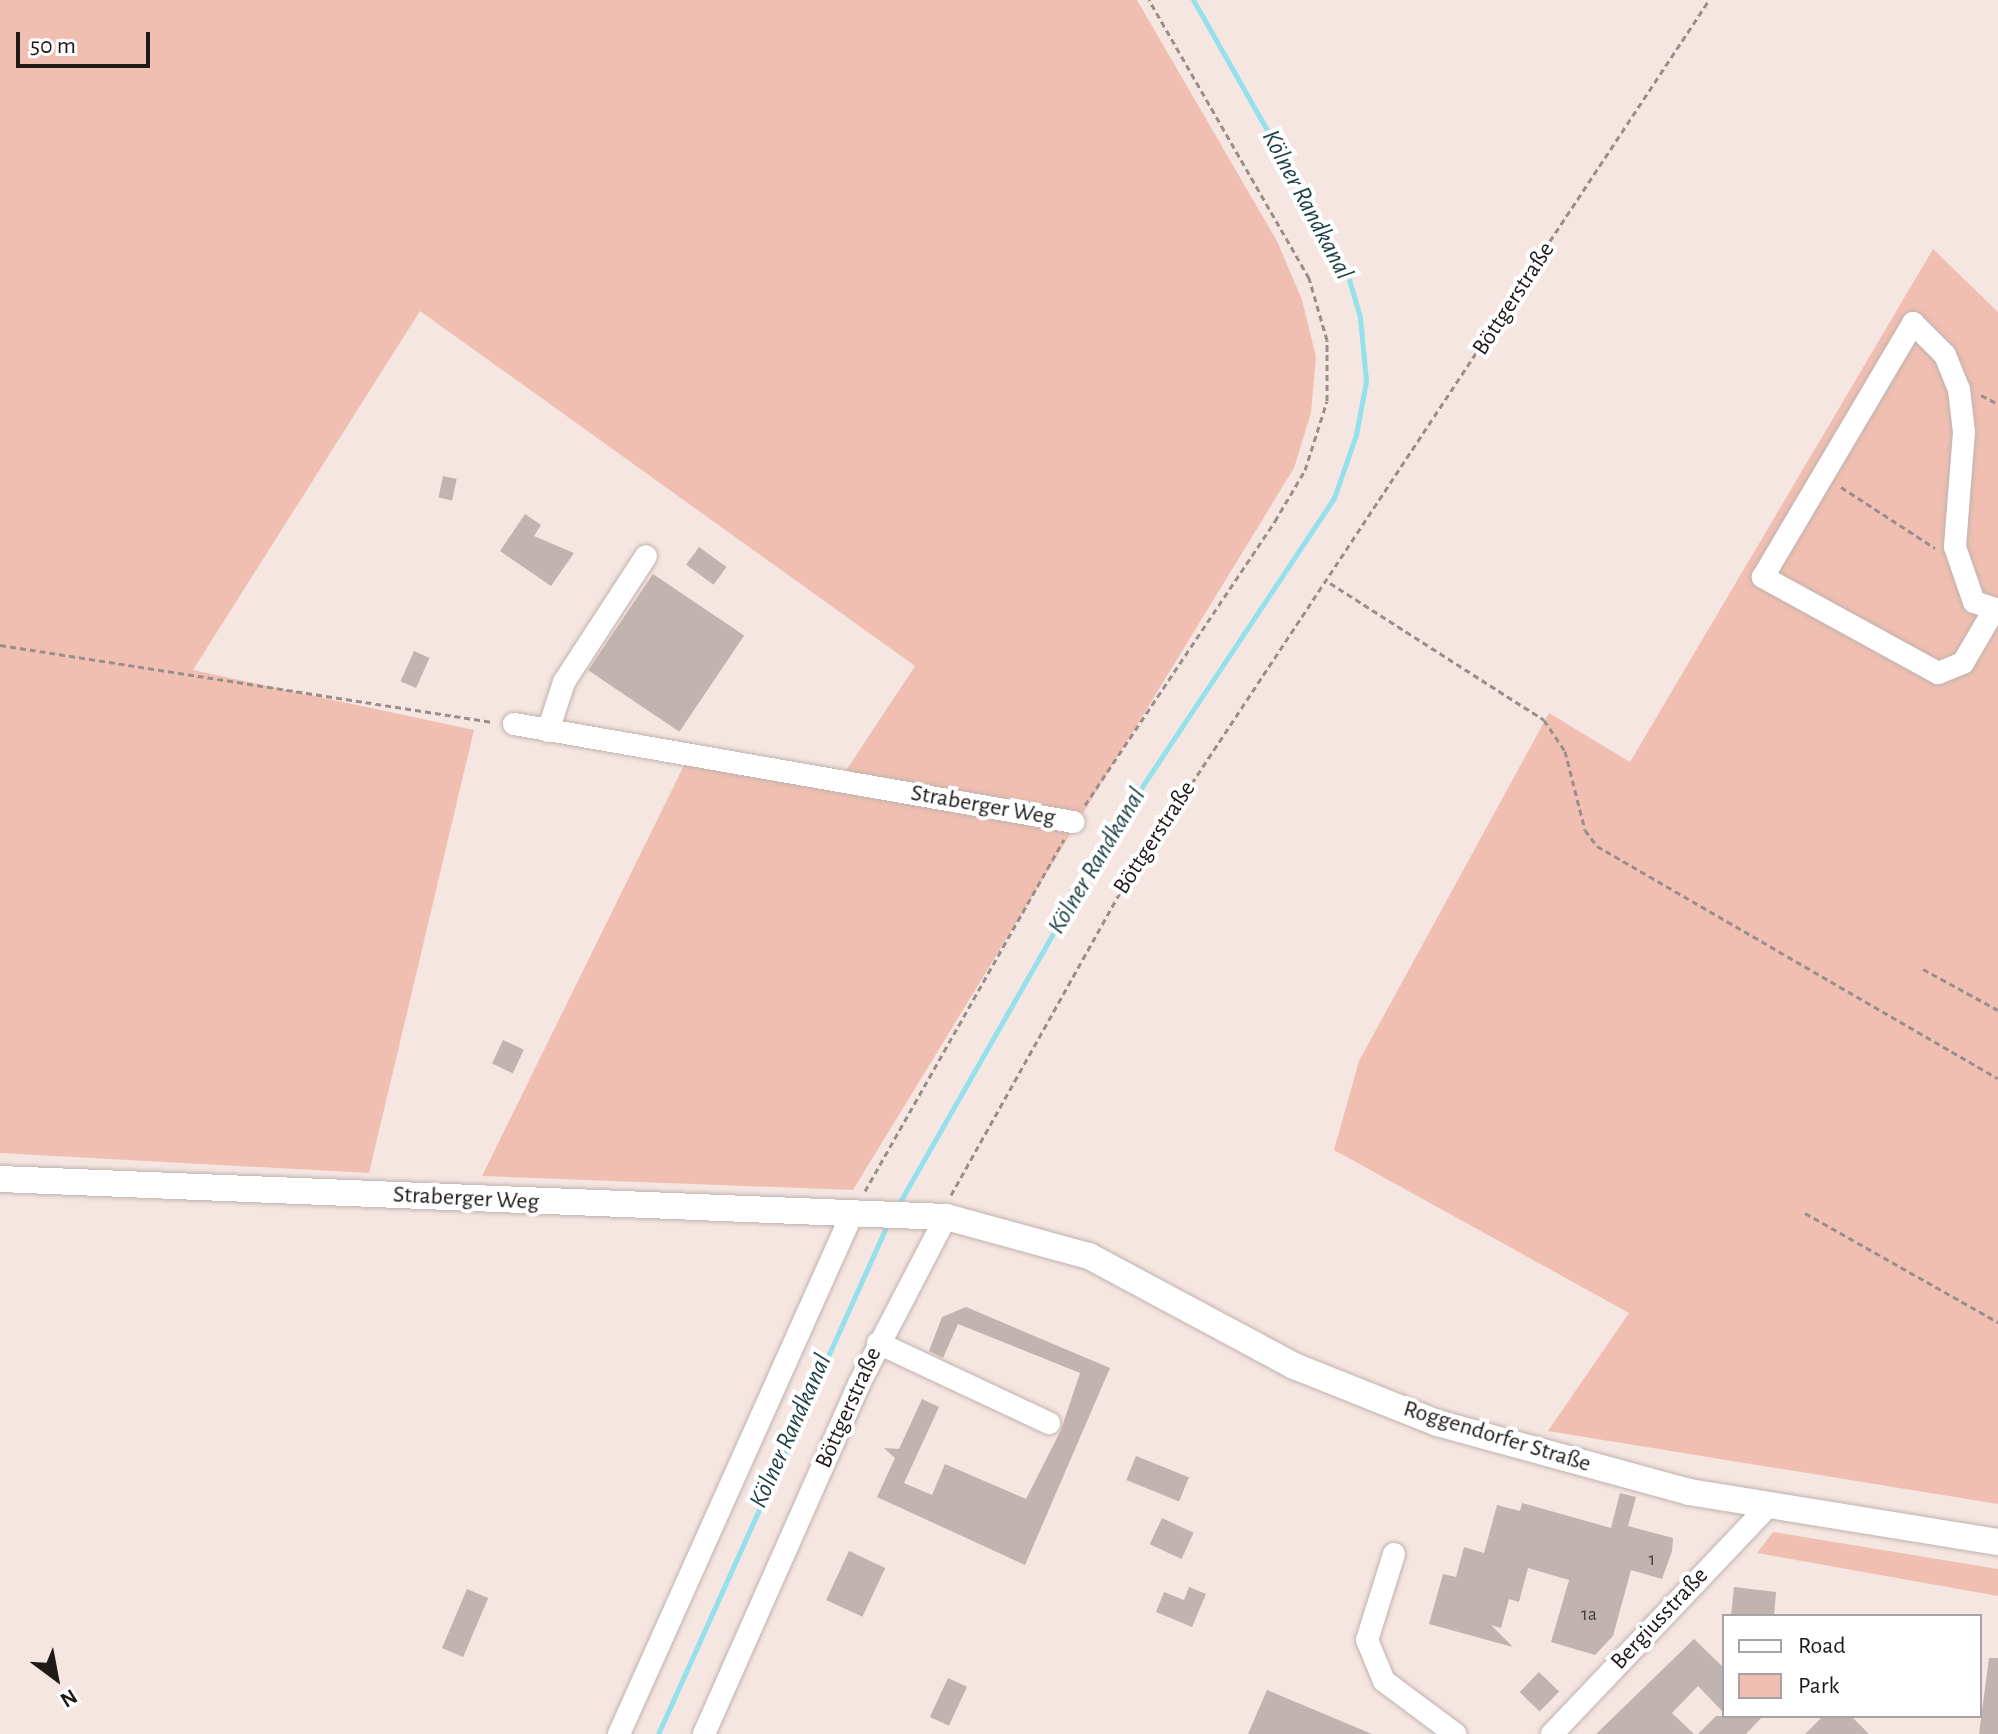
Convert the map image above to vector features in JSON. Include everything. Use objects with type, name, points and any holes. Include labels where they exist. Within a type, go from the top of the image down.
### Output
[{"type":"main road","name":"Straberger Weg","points":[[0,1179],[940,1216]]},
{"type":"main road","name":"Roggendorfer Straße","points":[[940,1216],[1089,1256],[1294,1366],[1437,1423],[1689,1492],[1998,1542]]},
{"type":"street","points":[[1913,323],[1945,355],[1959,389],[1959,563],[1974,602],[1996,610],[1963,663],[1938,673],[1763,577],[1913,323]]},
{"type":"street","points":[[548,731],[564,682],[646,556]]},
{"type":"street","name":"Straberger Weg","points":[[514,724],[1073,822]]},
{"type":"street","points":[[619,1734],[858,1214]]},
{"type":"street","name":"Böttgerstraße","points":[[704,1734],[878,1343],[940,1216]]},
{"type":"street","points":[[878,1343],[1049,1423]]},
{"type":"street","name":"Bergiusstraße","points":[[1552,1734],[1769,1505]]},
{"type":"street","points":[[1394,1554],[1367,1640],[1384,1681],[1455,1734]]},
{"type":"path","points":[[858,1214],[1073,822],[1283,508],[1310,458],[1327,401],[1327,340],[1309,278],[1149,0]]},
{"type":"path","name":"Böttgerstraße","points":[[940,1216],[1120,892],[1329,582],[1709,0]]},
{"type":"path","points":[[1823,476],[1959,563]]},
{"type":"path","points":[[1329,582],[1544,720],[1565,751],[1585,830],[1597,846],[1998,1078]]},
{"type":"path","points":[[0,645],[514,724]]},
{"type":"path","points":[[1923,969],[1998,1010]]},
{"type":"path","points":[[1805,1213],[1998,1322]]},
{"type":"green space","points":[[0,0],[1137,0],[1277,241],[1302,300],[1316,357],[1311,413],[1294,468],[853,1190],[482,1176],[693,747],[845,772],[915,666],[420,311],[193,670],[474,730],[369,1173],[0,1153]]},
{"type":"green space","points":[[1933,249],[1998,312],[1998,1504],[1548,1431],[1629,1313],[1334,1150],[1359,1061],[1549,713],[1630,762]]},
{"type":"green space","points":[[1773,1532],[1998,1569],[1998,1596],[1757,1553]]},
{"type":"building","points":[[443,476],[457,479],[452,500],[438,498]]},
{"type":"building","points":[[525,514],[541,525],[534,536],[574,553],[551,586],[500,551]]},
{"type":"building","points":[[699,547],[727,567],[714,585],[686,565]]},
{"type":"building","points":[[653,574],[744,636],[679,732],[588,670]]},
{"type":"building","points":[[414,651],[430,658],[416,688],[401,681]]},
{"type":"building","points":[[503,1040],[524,1050],[513,1073],[492,1064]]},
{"type":"building","points":[[966,1307],[1110,1368],[1025,1565],[877,1497],[895,1458],[884,1448],[899,1449],[922,1399],[939,1407],[904,1483],[932,1495],[945,1464],[1026,1499],[1061,1430],[1080,1373],[958,1324],[943,1358],[929,1351],[942,1317]]},
{"type":"building","points":[[1136,1456],[1189,1477],[1179,1501],[1126,1480]]},
{"type":"building","points":[[1620,1493],[1636,1497],[1628,1526],[1673,1538],[1672,1551],[1662,1579],[1631,1570],[1613,1636],[1595,1655],[1551,1642],[1569,1580],[1528,1568],[1519,1602],[1509,1599],[1501,1628],[1491,1625],[1513,1647],[1429,1624],[1443,1574],[1456,1577],[1464,1547],[1484,1553],[1497,1505],[1520,1511],[1522,1503],[1611,1528]]},
{"type":"building","points":[[1162,1518],[1194,1533],[1181,1559],[1150,1544]]},
{"type":"building","points":[[849,1551],[885,1568],[862,1617],[826,1600]]},
{"type":"building","points":[[1189,1587],[1206,1594],[1192,1627],[1156,1612],[1164,1592],[1184,1600]]},
{"type":"building","points":[[1734,1587],[1776,1592],[1774,1614],[1731,1614]]},
{"type":"building","points":[[467,1589],[488,1598],[463,1657],[442,1648]]},
{"type":"building","points":[[1694,1639],[1722,1666],[1722,1711],[1698,1686],[1672,1713],[1694,1734],[1596,1734]]},
{"type":"building","points":[[1989,1658],[1998,1658],[1998,1734],[1979,1734]]},
{"type":"building","points":[[1539,1672],[1559,1691],[1540,1712],[1520,1692]]},
{"type":"building","points":[[948,1678],[967,1687],[949,1726],[930,1717]]},
{"type":"building","points":[[1267,1690],[1372,1734],[1248,1734]]},
{"type":"building","points":[[1716,1716],[1761,1718],[1746,1734],[1698,1734]]},
{"type":"building","points":[[1821,1718],[1853,1718],[1869,1734],[1805,1734]]},
{"type":"waterway","name":"Kölner Randkanal","points":[[897,1207],[1106,841],[1334,498],[1356,435],[1366,381],[1360,317],[1346,269],[1193,0]]},
{"type":"waterway","name":"Kölner Randkanal","points":[[658,1734],[888,1223]]}]
